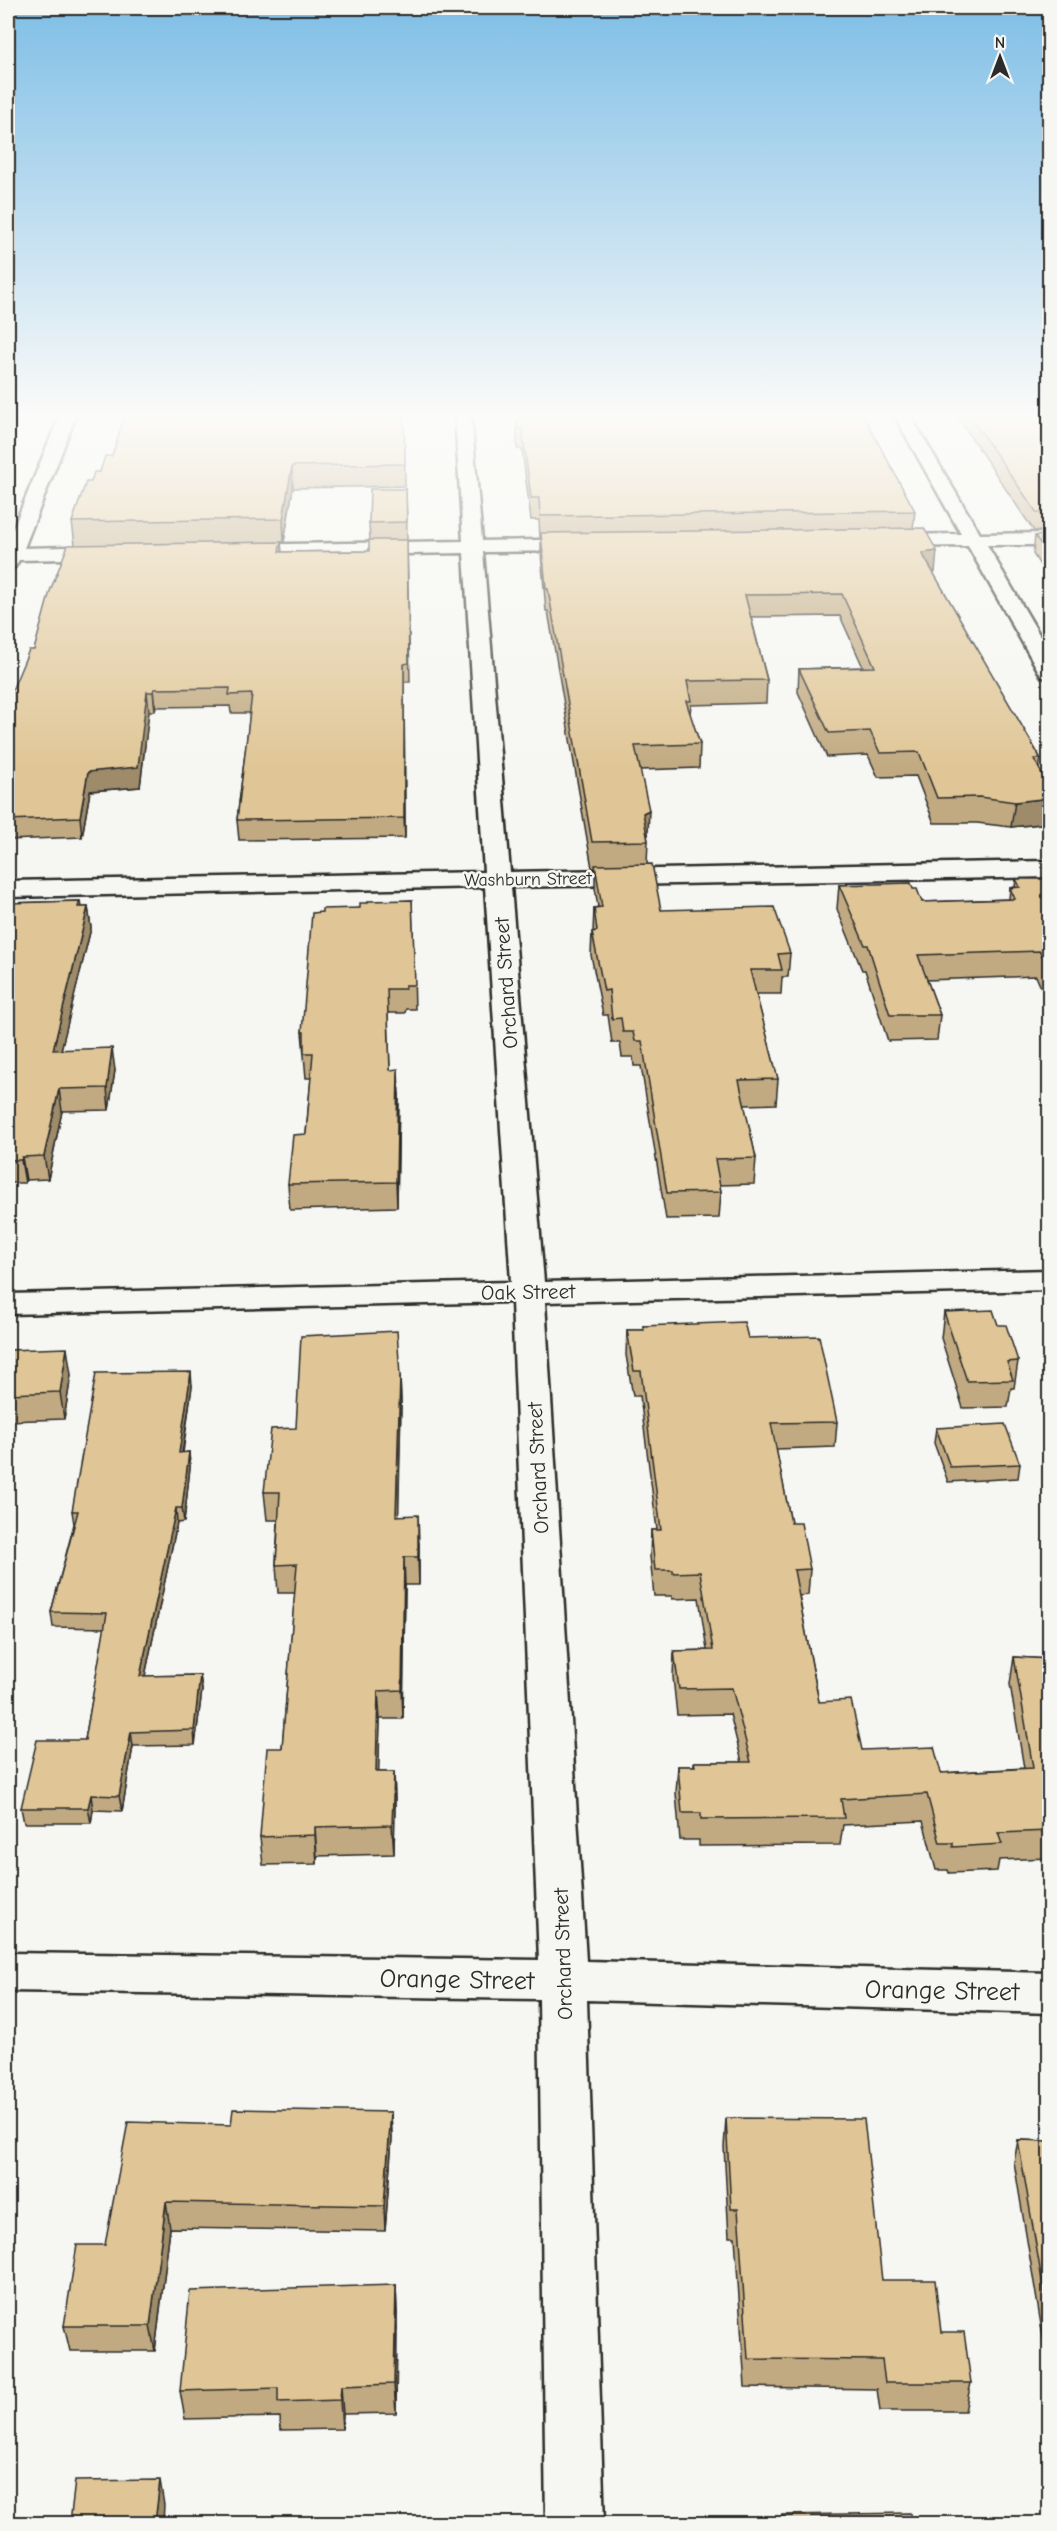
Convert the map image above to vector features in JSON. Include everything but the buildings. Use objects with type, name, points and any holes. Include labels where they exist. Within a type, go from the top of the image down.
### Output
[{"type":"street","points":[[19,533],[9,557],[124,552]]},
{"type":"street","name":"Orchard Street","points":[[473,533],[528,1292],[565,1980],[575,2523]]},
{"type":"street","points":[[970,533],[1050,672]]},
{"type":"street","points":[[864,541],[1050,539]]},
{"type":"street","points":[[220,551],[603,545]]},
{"type":"street","name":"Washburn Street","points":[[8,889],[1050,869]]},
{"type":"street","name":"Oak Street","points":[[8,1304],[1050,1280]]},
{"type":"street","name":"Orange Street","points":[[8,1972],[565,1980],[1050,1993]]}]
